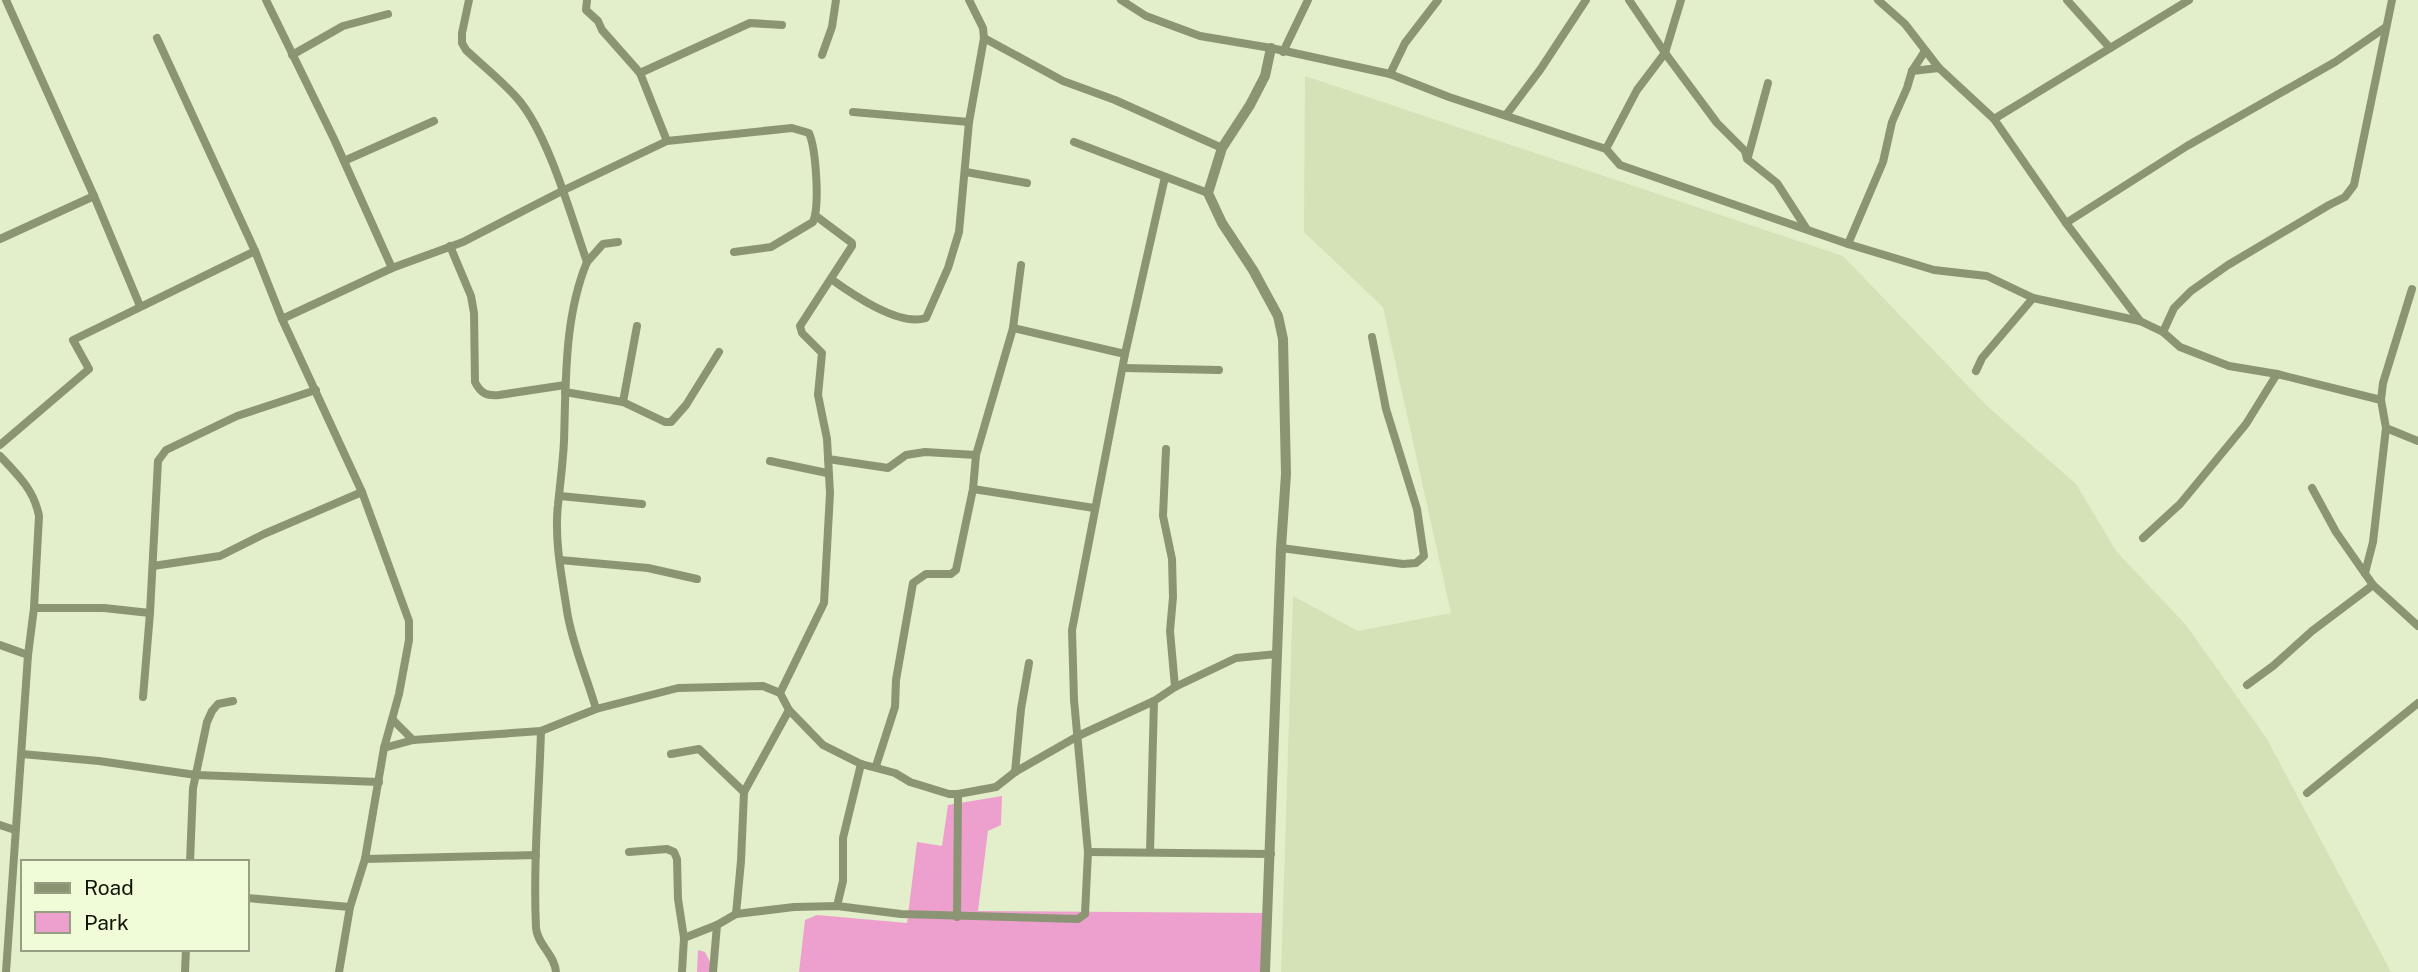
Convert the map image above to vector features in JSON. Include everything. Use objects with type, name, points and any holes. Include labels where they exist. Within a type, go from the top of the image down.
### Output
[{"type":"street","points":[[6,0],[140,306]]},
{"type":"street","points":[[266,0],[392,268]]},
{"type":"street","points":[[469,0],[462,43],[466,50],[518,99],[536,127],[587,262]]},
{"type":"street","points":[[587,0],[586,10],[640,73],[667,141]]},
{"type":"street","points":[[822,55],[832,27],[836,0]]},
{"type":"street","points":[[831,279],[861,300],[907,319],[917,321],[926,318],[948,268],[959,232],[969,122],[984,38],[984,28],[969,0]]},
{"type":"street","points":[[1121,0],[1146,16],[1200,36],[1271,48],[1390,74],[1606,149],[1620,165],[1848,244],[1934,270],[1987,276],[2033,298],[2140,321],[2163,332],[2180,347],[2229,366],[2277,374],[2381,400]]},
{"type":"street","points":[[1283,52],[1308,0]]},
{"type":"street","points":[[1390,74],[1405,43],[1438,0]]},
{"type":"street","points":[[1506,116],[1586,0]]},
{"type":"street","points":[[1629,0],[1717,123],[1745,151],[1747,159],[1777,183],[1806,228]]},
{"type":"street","points":[[1606,149],[1637,90],[1665,53],[1681,0]]},
{"type":"street","points":[[1878,0],[1905,24],[1939,68],[1994,119],[2066,223],[2140,321]]},
{"type":"street","points":[[2067,0],[2110,48]]},
{"type":"street","points":[[1994,119],[2189,0]]},
{"type":"street","points":[[2163,332],[2174,308],[2191,291],[2228,265],[2345,197],[2354,185],[2392,0]]},
{"type":"street","points":[[292,55],[343,26],[388,14]]},
{"type":"street","points":[[640,73],[750,23],[782,25]]},
{"type":"street","points":[[2066,223],[2187,146],[2334,62],[2386,27]]},
{"type":"street","points":[[157,38],[362,492],[409,621],[410,639],[393,720],[384,748],[365,859],[350,907],[339,972]]},
{"type":"street","points":[[984,38],[1063,81],[1115,100],[1222,148]]},
{"type":"street","points":[[1265,972],[1286,474],[1283,340],[1278,316],[1253,270],[1222,223],[1208,193],[1222,148],[1265,76],[1271,48]]},
{"type":"street","points":[[1848,244],[1883,162],[1892,121],[1912,71],[1925,51]]},
{"type":"street","points":[[1912,71],[1939,68]]},
{"type":"street","points":[[1747,159],[1769,83]]},
{"type":"street","points":[[853,112],[969,122]]},
{"type":"street","points":[[344,161],[434,121]]},
{"type":"street","points":[[282,319],[392,268],[450,246],[667,141],[792,128],[804,130],[813,142],[816,216],[813,222],[771,247],[734,252]]},
{"type":"street","points":[[1074,142],[1208,193]]},
{"type":"street","points":[[966,172],[1027,183]]},
{"type":"street","points":[[684,938],[736,914],[794,907],[837,906],[901,914],[957,917],[996,915],[1078,919],[1085,914],[1088,852],[1072,676],[1072,630],[1125,354],[1166,177]]},
{"type":"street","points":[[0,239],[94,196]]},
{"type":"street","points":[[780,693],[824,603],[830,494],[828,459],[818,395],[822,353],[800,330],[800,326],[852,243],[816,216]]},
{"type":"street","points":[[596,709],[568,615],[560,560],[558,514],[565,388],[573,307],[587,262],[603,244],[618,242]]},
{"type":"street","points":[[450,246],[471,296],[474,313],[475,382],[480,391],[488,396],[565,388],[623,402],[665,422],[671,422],[719,352]]},
{"type":"street","points":[[0,445],[89,369],[73,340],[255,251]]},
{"type":"street","points":[[876,766],[895,707],[896,680],[913,583],[926,574],[951,575],[956,570],[973,489],[976,455],[1013,328],[1021,265]]},
{"type":"street","points":[[2365,573],[2375,530],[2386,428],[2381,400],[2383,383],[2412,289]]},
{"type":"street","points":[[1976,371],[1982,358],[2033,298]]},
{"type":"street","points":[[623,402],[638,326]]},
{"type":"street","points":[[1013,328],[1125,354]]},
{"type":"street","points":[[1281,548],[1403,564],[1416,563],[1424,556],[1417,509],[1386,409],[1372,337]]},
{"type":"street","points":[[1124,368],[1219,370]]},
{"type":"street","points":[[2143,538],[2180,504],[2246,424],[2277,374]]},
{"type":"street","points":[[143,697],[158,461],[166,450],[237,416],[316,390]]},
{"type":"street","points":[[2386,428],[2418,441]]},
{"type":"street","points":[[1167,449],[1163,516],[1172,559],[1170,631],[1175,687]]},
{"type":"street","points":[[828,459],[888,468],[906,456],[925,452],[976,455]]},
{"type":"street","points":[[0,456],[27,484],[37,502],[39,516],[34,608],[4,950],[6,972]]},
{"type":"street","points":[[769,461],[827,473]]},
{"type":"street","points":[[2312,488],[2336,532],[2373,584],[2418,626]]},
{"type":"street","points":[[973,489],[1094,508]]},
{"type":"street","points":[[153,566],[220,556],[362,492]]},
{"type":"street","points":[[560,496],[642,505]]},
{"type":"street","points":[[560,560],[648,568],[696,579]]},
{"type":"street","points":[[2247,685],[2373,584]]},
{"type":"street","points":[[34,608],[104,608],[150,613]]},
{"type":"street","points":[[0,645],[28,655]]},
{"type":"street","points":[[384,748],[413,740],[541,731],[596,709],[678,688],[763,686],[780,693],[789,710],[823,745],[860,764],[876,766],[931,789],[958,794],[996,787],[1015,772],[1078,736],[1154,701],[1175,687],[1236,658],[1278,654]]},
{"type":"street","points":[[1015,772],[1029,663]]},
{"type":"street","points":[[190,860],[192,801],[212,710],[218,704],[233,701]]},
{"type":"street","points":[[1150,852],[1154,701]]},
{"type":"street","points":[[2307,793],[2418,703]]},
{"type":"street","points":[[736,914],[744,792],[789,710]]},
{"type":"street","points":[[393,720],[413,740]]},
{"type":"street","points":[[541,731],[536,933],[552,957],[556,972]]},
{"type":"street","points":[[671,754],[699,749],[744,792]]},
{"type":"street","points":[[22,754],[99,761],[196,775],[379,782]]},
{"type":"street","points":[[837,906],[843,881],[843,838],[860,764]]},
{"type":"street","points":[[957,917],[958,794]]},
{"type":"street","points":[[0,825],[15,830]]},
{"type":"street","points":[[629,852],[667,849],[674,852],[677,859],[678,899],[684,938],[682,972]]},
{"type":"street","points":[[1088,852],[1271,855]]},
{"type":"street","points":[[365,859],[536,855]]},
{"type":"street","points":[[11,884],[21,884]]},
{"type":"street","points":[[248,898],[350,907]]},
{"type":"street","points":[[713,972],[717,925]]},
{"type":"street","points":[[185,972],[186,951]]},
{"type":"shaded area","points":[[1305,76],[1843,256],[1988,407],[2076,484],[2116,551],[2186,625],[2267,739],[2391,972],[1281,972],[1293,596],[1358,631],[1451,613],[1383,307],[1304,232]]},
{"type":"green space","points":[[1002,796],[1001,825],[988,831],[978,911],[1266,913],[1263,972],[799,972],[805,920],[817,915],[907,923],[917,842],[942,846],[948,805]]},
{"type":"green space","points":[[698,950],[705,952],[715,972],[697,972]]}]
